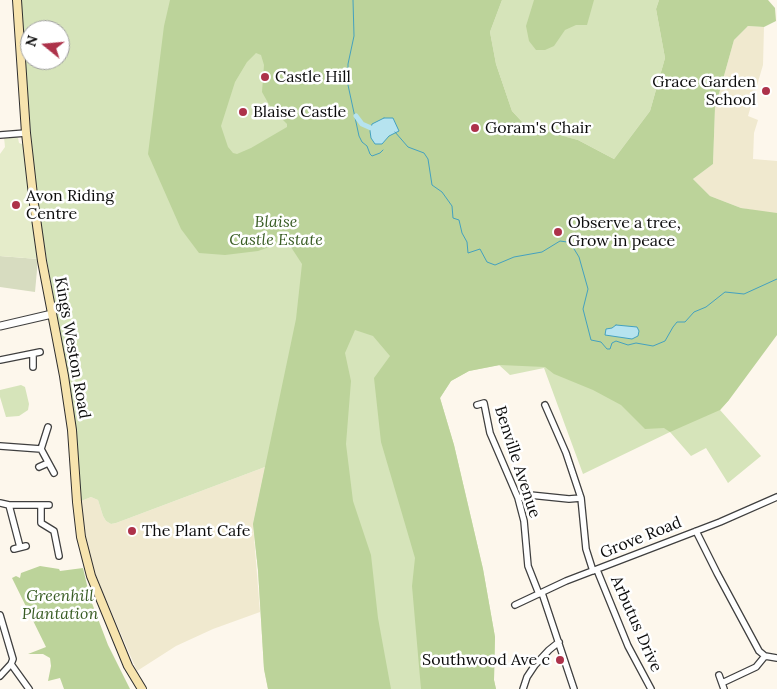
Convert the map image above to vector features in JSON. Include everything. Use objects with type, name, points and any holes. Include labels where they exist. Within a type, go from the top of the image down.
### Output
[{"type":"main road","name":"Kings Weston Road","points":[[16,0],[26,132],[38,234],[72,430],[77,502],[85,555],[91,576],[128,666],[142,689]]},
{"type":"street","points":[[0,135],[26,132]]},
{"type":"street","points":[[0,326],[52,314]]},
{"type":"street","points":[[0,360],[40,352]]},
{"type":"street","points":[[32,367],[33,354]]},
{"type":"street","name":"Benville Avenue","points":[[477,404],[484,403],[490,433],[518,498],[524,521],[528,566],[540,593],[574,689]]},
{"type":"street","name":"Arbutus Drive","points":[[548,406],[581,498],[586,549],[628,646],[650,689]]},
{"type":"street","points":[[48,427],[42,449],[54,473]]},
{"type":"street","points":[[0,446],[42,449]]},
{"type":"street","points":[[39,467],[48,463]]},
{"type":"street","points":[[518,498],[530,495],[569,499],[581,498]]},
{"type":"street","name":"Grove Road","points":[[515,605],[566,581],[777,498]]},
{"type":"street","points":[[0,503],[9,505],[49,505]]},
{"type":"street","points":[[9,505],[20,547]]},
{"type":"street","points":[[41,505],[41,523],[52,530],[57,536],[59,556]]},
{"type":"street","points":[[696,531],[759,651],[765,656],[777,658]]},
{"type":"street","points":[[0,615],[13,657],[11,664],[0,676]]},
{"type":"street","points":[[523,689],[527,677],[535,666],[548,650],[558,642]]},
{"type":"street","points":[[719,675],[723,686],[756,668],[765,656]]},
{"type":"street","points":[[11,664],[18,669],[29,687]]},
{"type":"shaded area","points":[[748,26],[764,27],[763,65],[748,116],[758,120],[754,133],[753,159],[777,161],[777,213],[774,214],[741,208],[710,196],[693,179],[713,164],[715,108],[734,40]]},
{"type":"shaded area","points":[[265,467],[253,524],[260,612],[213,629],[176,646],[137,671],[95,574],[87,545],[81,501],[91,497],[98,500],[103,516],[111,524]]},
{"type":"green space","name":"Blaise Castle Estate","points":[[19,0],[478,0],[461,58],[518,127],[550,132],[526,126],[512,111],[496,64],[490,32],[502,0],[659,0],[656,9],[665,58],[650,111],[614,159],[578,140],[566,137],[729,400],[720,410],[761,456],[728,483],[706,448],[691,456],[670,432],[583,474],[544,368],[510,375],[499,365],[469,371],[451,381],[440,398],[454,445],[483,569],[495,637],[494,680],[496,689],[268,689],[264,669],[258,570],[253,524],[265,467],[111,524],[103,516],[98,500],[91,497],[81,501],[75,420],[40,220],[25,70],[70,70],[70,20],[21,20]]},
{"type":"green space","name":"Blaise Castle Estate","points":[[170,0],[502,0],[490,32],[496,64],[512,111],[526,126],[578,140],[614,159],[650,111],[665,58],[656,9],[659,0],[768,0],[775,8],[776,21],[764,27],[748,26],[734,40],[715,108],[713,164],[693,179],[710,196],[741,208],[777,213],[777,335],[729,400],[720,410],[670,432],[664,428],[645,429],[621,405],[593,390],[554,374],[545,367],[500,365],[469,371],[451,381],[440,398],[454,445],[483,569],[495,637],[494,680],[496,689],[421,689],[412,586],[415,558],[381,442],[374,378],[390,356],[373,336],[355,330],[345,353],[351,381],[346,444],[353,501],[371,555],[378,618],[391,689],[268,689],[264,669],[258,570],[253,524],[296,319],[302,264],[287,241],[258,251],[225,255],[199,253],[181,229],[148,154],[164,26]],"holes":[[[256,53],[261,55],[264,65],[262,92],[271,108],[287,124],[287,127],[251,148],[237,154],[233,153],[228,147],[221,126],[235,82],[247,62]]]},
{"type":"green space","points":[[534,0],[594,0],[587,25],[576,25],[565,30],[554,46],[545,50],[536,50],[529,41],[526,26]]},
{"type":"green space","name":"Avon Riding Centre","points":[[13,136],[18,138],[19,143],[25,145],[38,259],[0,256],[0,154],[5,147],[4,137]]},
{"type":"green space","points":[[0,256],[38,259],[35,292],[0,287]]},
{"type":"green space","points":[[21,385],[25,387],[29,404],[28,410],[19,416],[6,417],[0,397],[0,390]]},
{"type":"green space","name":"Greenhill Plantation","points":[[40,566],[59,569],[60,571],[83,568],[90,598],[108,645],[130,689],[64,689],[60,678],[48,681],[51,666],[50,658],[43,654],[28,654],[46,647],[12,578],[16,576],[20,578],[21,573]]},
{"type":"water","points":[[384,118],[393,118],[399,131],[389,136],[382,144],[375,144],[371,138],[372,124]]},
{"type":"water","points":[[616,325],[637,327],[639,331],[638,336],[632,339],[605,335],[606,329]]},
{"type":"waterway","points":[[353,0],[354,36],[348,64],[348,85],[362,142],[367,146],[372,156],[383,150]]},
{"type":"waterway","points":[[356,116],[362,124],[371,128]]},
{"type":"waterway","points":[[395,132],[408,147],[424,153],[428,159],[432,185],[442,192],[452,206],[453,218],[459,220],[462,233],[467,242],[468,253],[480,249],[487,262],[495,265],[514,257],[542,252],[560,241],[571,244],[579,257],[588,289],[583,309],[591,340],[601,342],[607,349],[610,349],[612,343],[616,341],[628,345],[636,343],[653,346],[665,341],[677,322],[685,322],[694,312],[706,307],[725,292],[744,294],[777,279]]},
{"type":"place","name":"Castle Hill","points":[[265,77]]},
{"type":"place","name":"Grace Garden School","points":[[766,91]]},
{"type":"place","name":"Blaise Castle","points":[[243,112]]},
{"type":"place","name":"Goram's Chair","points":[[475,128]]},
{"type":"place","name":"Avon Riding Centre","points":[[16,205]]},
{"type":"place","name":"Observe a tree, Grow in peace","points":[[558,232]]},
{"type":"place","name":"The Plant Cafe","points":[[132,531]]},
{"type":"place","name":"Southwood Ave c","points":[[560,660]]}]
